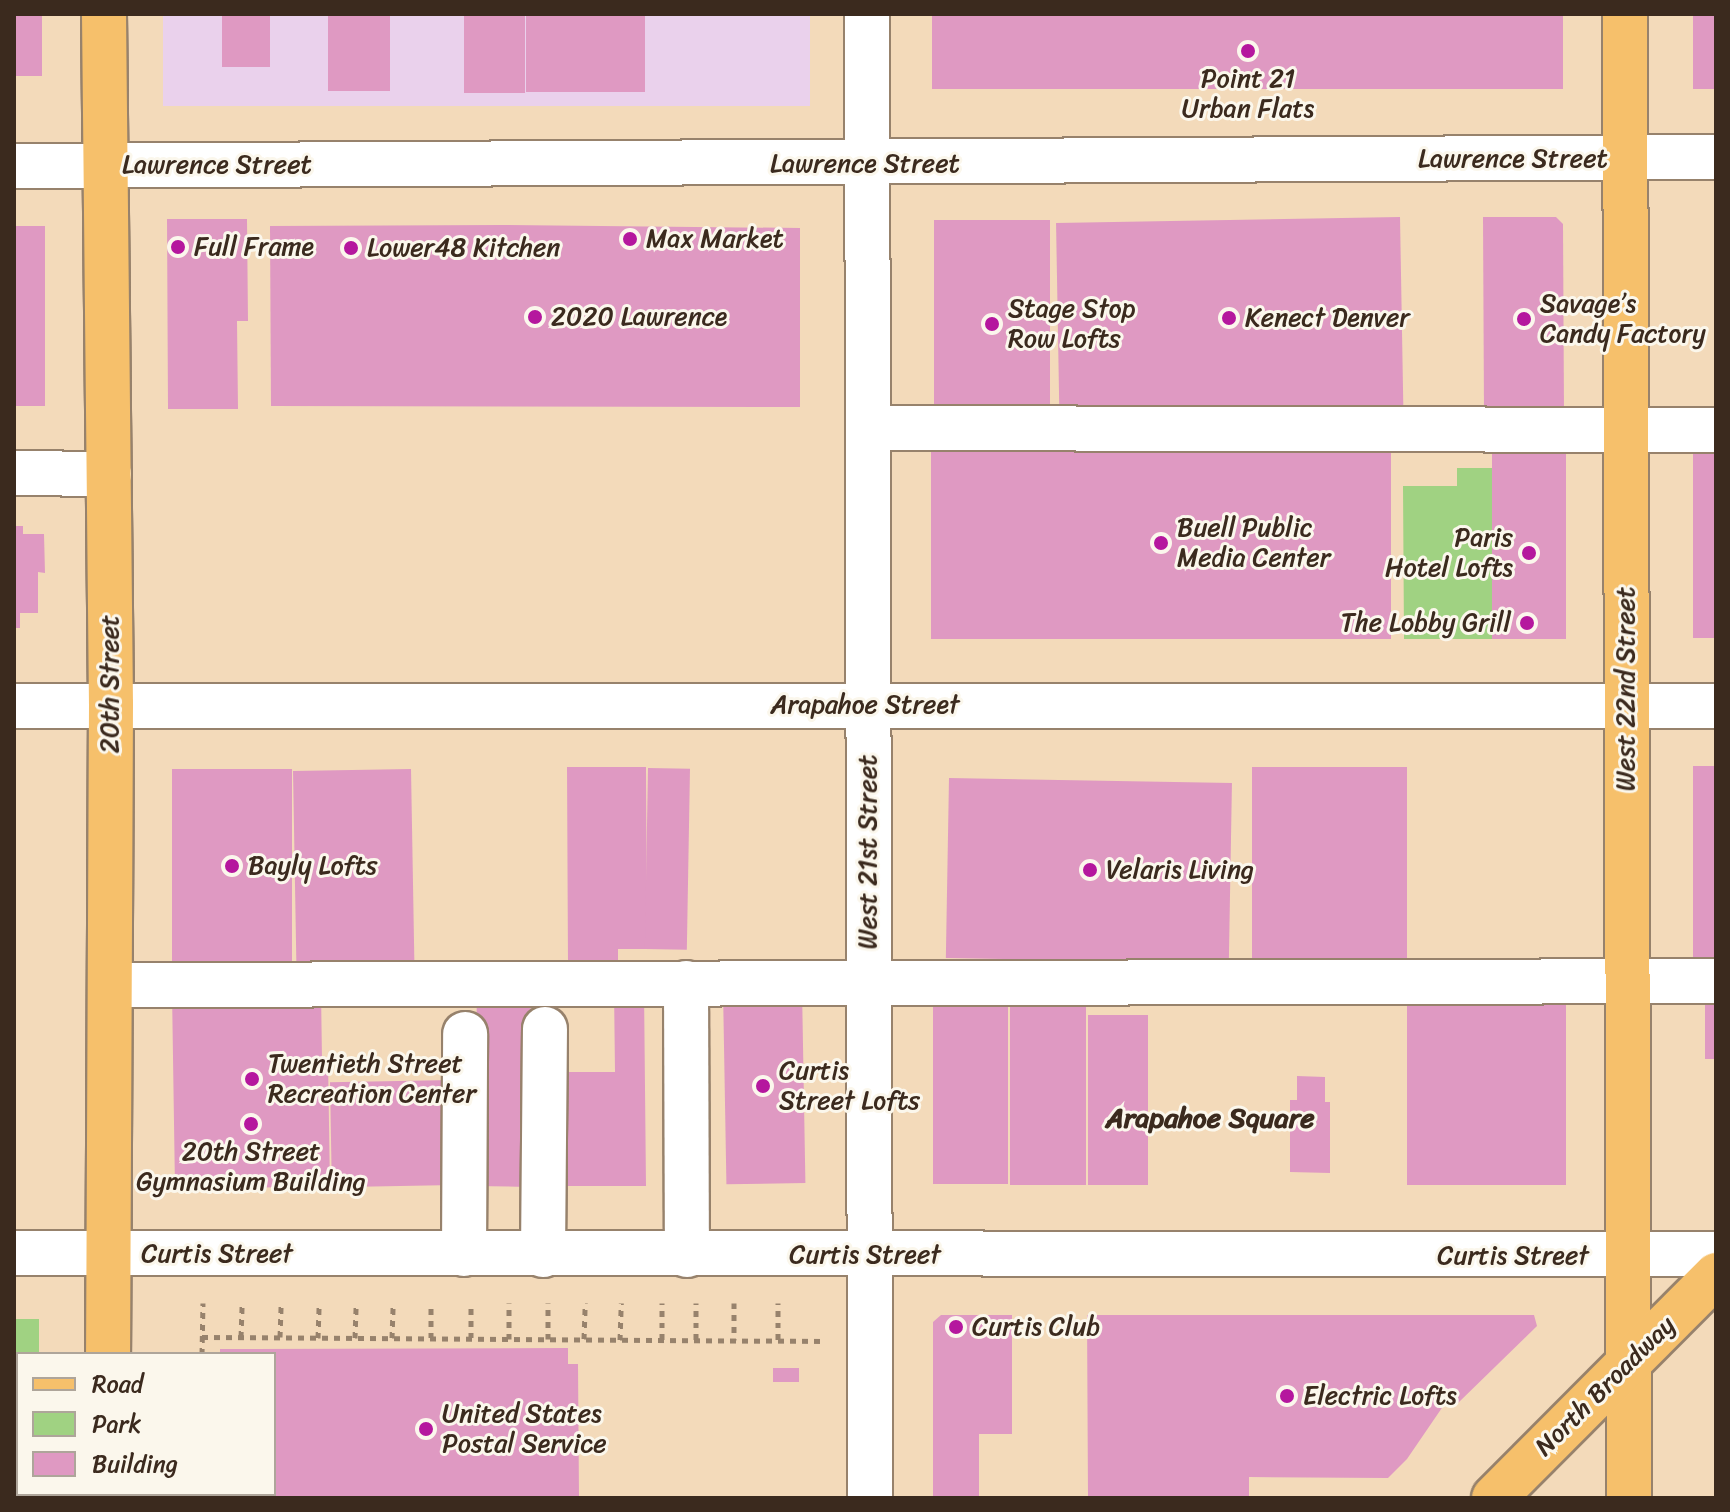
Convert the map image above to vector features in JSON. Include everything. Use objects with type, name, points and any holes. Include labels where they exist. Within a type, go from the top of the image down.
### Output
[{"type":"main road","name":"20th Street","points":[[104,14],[111,704],[108,1352]]},
{"type":"main road","name":"West 22nd Street","points":[[1625,14],[1629,1498]]},
{"type":"main road","name":"North Broadway","points":[[1494,1498],[1716,1275]]},
{"type":"street","name":"West 21st Street","points":[[867,14],[870,1498]]},
{"type":"street","name":"Lawrence Street","points":[[14,166],[867,164],[1716,157]]},
{"type":"street","points":[[868,428],[1716,430]]},
{"type":"street","points":[[14,473],[109,474]]},
{"type":"street","name":"Arapahoe Street","points":[[14,706],[1716,706]]},
{"type":"street","points":[[110,985],[1716,981]]},
{"type":"street","points":[[686,983],[687,1255]]},
{"type":"street","points":[[543,1255],[545,1029]]},
{"type":"street","points":[[464,1254],[465,1034]]},
{"type":"street","name":"Curtis Street","points":[[14,1253],[1716,1254]]},
{"type":"path","points":[[202,1352],[203,1303]]},
{"type":"path","points":[[241,1337],[242,1303]]},
{"type":"path","points":[[280,1337],[281,1303]]},
{"type":"path","points":[[318,1338],[319,1303]]},
{"type":"path","points":[[355,1338],[356,1303]]},
{"type":"path","points":[[392,1338],[393,1303]]},
{"type":"path","points":[[431,1303],[431,1338]]},
{"type":"path","points":[[471,1303],[471,1338]]},
{"type":"path","points":[[509,1303],[509,1339]]},
{"type":"path","points":[[548,1303],[548,1339]]},
{"type":"path","points":[[584,1339],[585,1303]]},
{"type":"path","points":[[620,1340],[621,1303]]},
{"type":"path","points":[[662,1303],[662,1340]]},
{"type":"path","points":[[696,1303],[696,1340]]},
{"type":"path","points":[[734,1303],[734,1340]]},
{"type":"path","points":[[778,1303],[778,1340]]},
{"type":"path","points":[[202,1337],[826,1341]]},
{"type":"shaded area","points":[[163,14],[810,14],[810,106],[163,106]]},
{"type":"green space","points":[[1457,468],[1492,468],[1493,639],[1404,639],[1403,486],[1457,486]]},
{"type":"green space","points":[[14,1319],[39,1319],[39,1352],[16,1352],[16,1496],[38,1498],[14,1498]]},
{"type":"building","points":[[14,14],[42,14],[42,76],[14,76]]},
{"type":"building","points":[[222,14],[270,14],[270,67],[222,67]]},
{"type":"building","points":[[328,14],[390,14],[390,91],[328,91]]},
{"type":"building","points":[[464,14],[525,14],[525,93],[464,93]]},
{"type":"building","points":[[526,14],[645,14],[645,92],[526,92]]},
{"type":"building","name":"Point 21 Urban Flats","points":[[932,14],[1563,14],[1563,89],[932,89]]},
{"type":"building","points":[[1693,14],[1716,14],[1716,89],[1693,89]]},
{"type":"building","name":"Kenect Denver","points":[[1400,217],[1403,417],[1060,423],[1056,223]]},
{"type":"building","name":"Savage’s Candy Factory","points":[[1483,217],[1556,217],[1563,224],[1564,413],[1484,413]]},
{"type":"building","points":[[167,219],[247,219],[248,321],[237,321],[238,409],[168,409]]},
{"type":"building","name":"Stage Stop Row Lofts","points":[[934,220],[1050,220],[1050,419],[934,419]]},
{"type":"building","points":[[14,226],[45,226],[45,406],[14,406]]},
{"type":"building","name":"2020 Lawrence","points":[[270,226],[800,228],[800,407],[271,406]]},
{"type":"building","points":[[1693,440],[1716,440],[1716,638],[1693,638]]},
{"type":"building","name":"Paris Hotel Lofts","points":[[1492,442],[1566,442],[1566,639],[1492,639]]},
{"type":"building","name":"Buell Public Media Center","points":[[931,445],[1391,445],[1391,639],[931,639]]},
{"type":"building","points":[[14,526],[23,526],[23,534],[44,534],[45,573],[38,572],[38,613],[20,613],[20,628],[14,628]]},
{"type":"building","points":[[1693,766],[1716,766],[1716,959],[1693,959]]},
{"type":"building","points":[[567,767],[646,767],[647,949],[618,949],[618,966],[568,966]]},
{"type":"building","points":[[1252,767],[1407,767],[1407,965],[1252,965]]},
{"type":"building","points":[[648,768],[690,769],[687,950],[645,949]]},
{"type":"building","name":"Bayly Lofts","points":[[172,769],[292,769],[292,962],[172,962]]},
{"type":"building","points":[[411,769],[414,962],[296,964],[293,771]]},
{"type":"building","name":"Velaris Living","points":[[949,778],[1232,783],[1229,963],[946,958]]},
{"type":"building","name":"Curtis Street Lofts","points":[[802,988],[805,1183],[726,1184],[723,989]]},
{"type":"building","points":[[1705,988],[1716,988],[1716,1059],[1705,1059]]},
{"type":"building","points":[[614,989],[644,989],[646,1186],[553,1186],[552,1072],[615,1072]]},
{"type":"building","name":"20th Street Gymnasium Building","points":[[321,991],[322,1060],[328,1060],[330,1187],[175,1188],[172,992]]},
{"type":"building","points":[[477,991],[531,992],[528,1187],[474,1186]]},
{"type":"building","points":[[1407,991],[1566,991],[1566,1185],[1407,1185]]},
{"type":"building","points":[[933,992],[1008,992],[1008,1184],[933,1184]]},
{"type":"building","points":[[1010,992],[1086,992],[1086,1185],[1010,1185]]},
{"type":"building","points":[[1088,1015],[1148,1015],[1148,1185],[1088,1185]]},
{"type":"building","points":[[1297,1076],[1325,1077],[1325,1102],[1330,1102],[1330,1173],[1290,1172],[1290,1100],[1297,1100]]},
{"type":"building","points":[[453,1080],[455,1185],[332,1187],[330,1082]]},
{"type":"building","points":[[941,1315],[1012,1315],[1012,1434],[979,1434],[979,1498],[933,1498],[933,1322]]},
{"type":"building","points":[[1087,1315],[1534,1315],[1537,1326],[1458,1403],[1448,1399],[1407,1459],[1388,1478],[1249,1477],[1249,1498],[1088,1498]]},
{"type":"building","name":"United States Postal Service","points":[[568,1348],[568,1364],[578,1364],[579,1498],[174,1498],[276,1496],[276,1352],[220,1352],[220,1349]]},
{"type":"building","points":[[773,1368],[799,1368],[799,1382],[773,1382]]},
{"type":"place","name":"Point 21 Urban Flats","points":[[1248,51]]},
{"type":"place","name":"Max Market","points":[[630,239]]},
{"type":"place","name":"Full Frame","points":[[178,247]]},
{"type":"place","name":"Lower48 Kitchen","points":[[351,248]]},
{"type":"place","name":"2020 Lawrence","points":[[535,317]]},
{"type":"place","name":"Kenect Denver","points":[[1229,318]]},
{"type":"place","name":"Savage’s Candy Factory","points":[[1524,319]]},
{"type":"place","name":"Stage Stop Row Lofts","points":[[992,324]]},
{"type":"place","name":"Buell Public Media Center","points":[[1161,543]]},
{"type":"place","name":"Paris Hotel Lofts","points":[[1529,553]]},
{"type":"place","name":"The Lobby Grill","points":[[1527,623]]},
{"type":"place","name":"Bayly Lofts","points":[[232,866]]},
{"type":"place","name":"Velaris Living","points":[[1090,870]]},
{"type":"place","name":"Twentieth Street Recreation Center","points":[[252,1079]]},
{"type":"place","name":"Curtis Street Lofts","points":[[763,1086]]},
{"type":"place","name":"20th Street Gymnasium Building","points":[[251,1124]]},
{"type":"place","name":"Curtis Club","points":[[956,1327]]},
{"type":"place","name":"Electric Lofts","points":[[1287,1396]]},
{"type":"place","name":"United States Postal Service","points":[[426,1429]]},
{"type":"district","name":"Arapahoe Square","points":[[1210,1118]]}]
